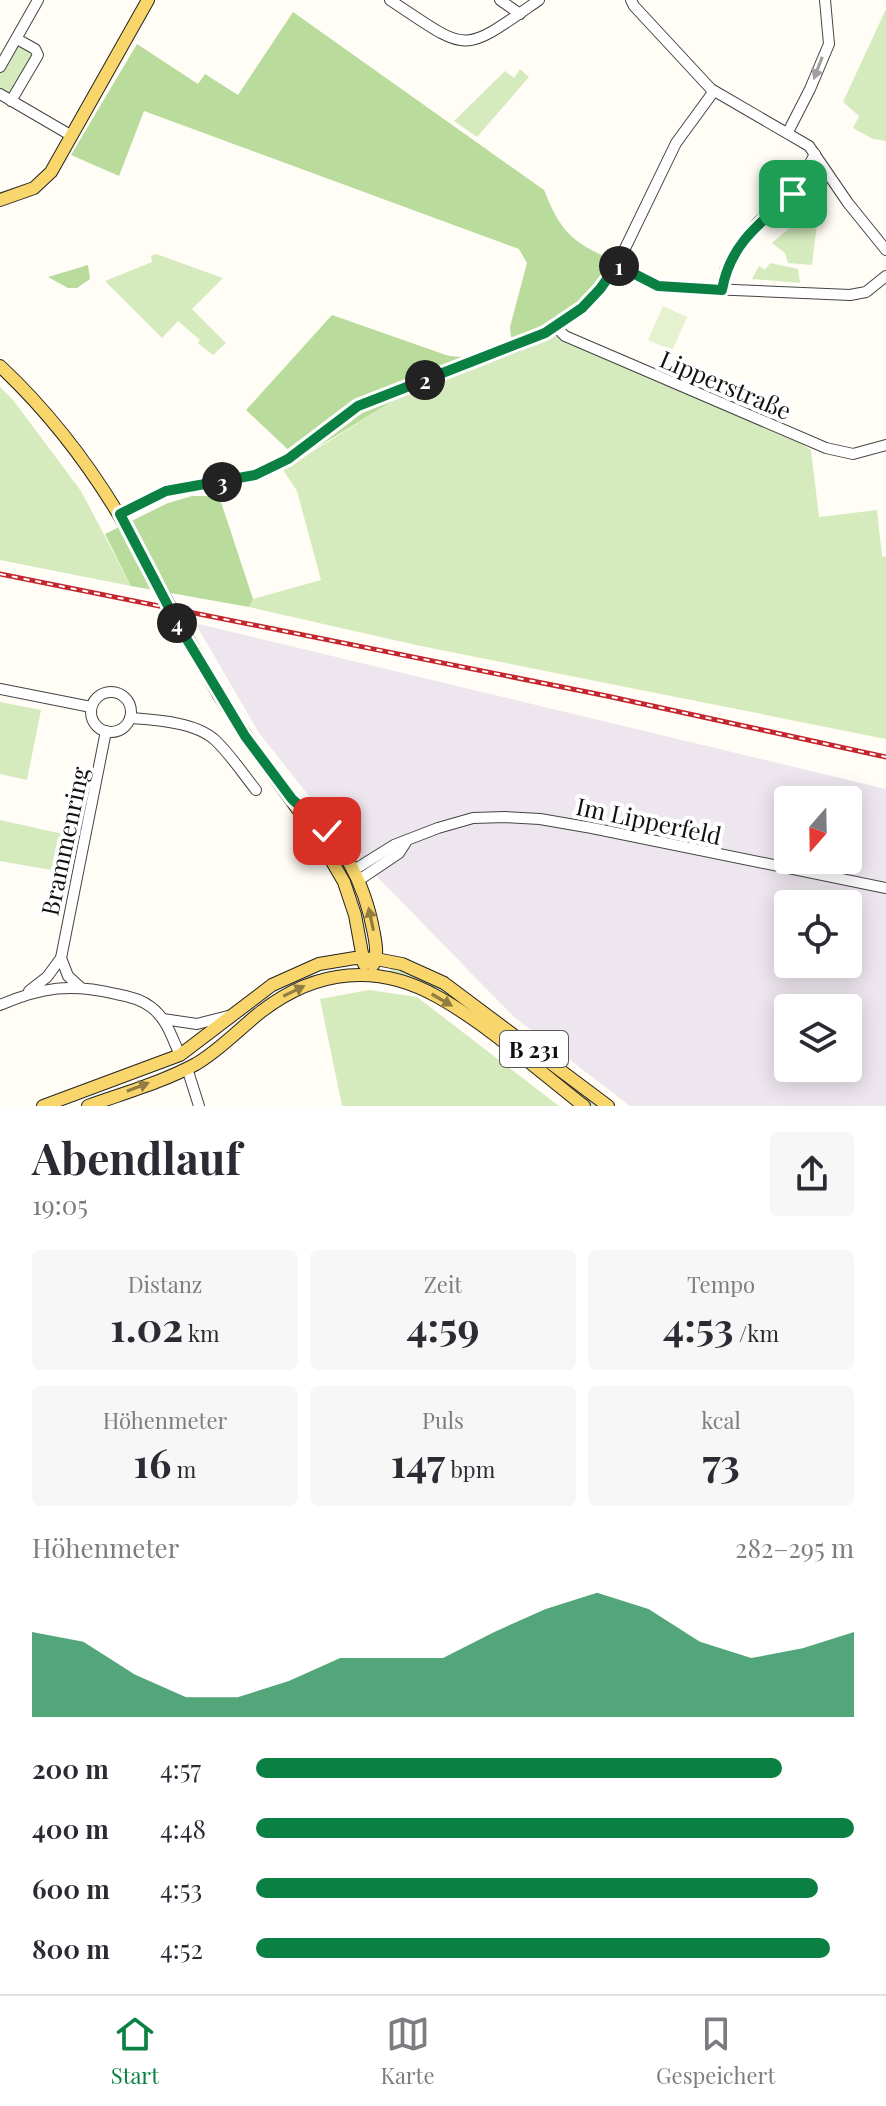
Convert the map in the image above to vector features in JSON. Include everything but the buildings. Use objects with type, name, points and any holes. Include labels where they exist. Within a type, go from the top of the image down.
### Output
[{"type":"main road","points":[[0,200],[25,193],[44,181],[148,0]]},
{"type":"main road","points":[[0,366],[62,431],[120,514],[219,695],[326,849],[344,882],[368,974]]},
{"type":"main road","points":[[292,799],[327,831],[356,875],[369,910],[376,959],[368,974]]},
{"type":"main road","points":[[344,882],[356,875]]},
{"type":"main road","points":[[43,1106],[180,1055],[272,985],[301,971],[334,961],[362,959]]},
{"type":"main road","name":"B 231","points":[[362,959],[411,967],[451,987],[608,1106]]},
{"type":"main road","points":[[88,1106],[187,1068],[286,995],[309,984],[337,976],[368,974]]},
{"type":"main road","name":"B 231","points":[[368,974],[407,983],[452,1006],[584,1106]]},
{"type":"main road","points":[[180,1055],[187,1068]]},
{"type":"street","points":[[0,67],[38,0]]},
{"type":"street","points":[[390,0],[447,38],[462,42],[483,38],[539,0]]},
{"type":"street","points":[[500,0],[520,14]]},
{"type":"street","points":[[631,0],[714,91],[806,143],[886,250]]},
{"type":"street","points":[[788,132],[829,44],[825,0]]},
{"type":"street","points":[[11,101],[38,55],[35,49],[17,39]]},
{"type":"street","points":[[120,514],[166,491],[243,479],[268,470],[300,451],[358,406],[517,346],[556,327],[589,301],[617,265],[676,143],[714,91]]},
{"type":"street","points":[[0,94],[72,136]]},
{"type":"street","points":[[722,290],[725,271],[742,241],[755,225],[795,191],[815,154]]},
{"type":"street","points":[[617,265],[658,286],[722,290],[854,295],[866,292],[886,276]]},
{"type":"street","name":"Lipperstraße","points":[[556,327],[565,336],[826,448],[853,454],[886,445]]},
{"type":"street","points":[[0,689],[91,707]]},
{"type":"street","points":[[114,692],[128,702],[130,718],[122,728],[106,731],[93,721],[91,707],[100,695],[114,692]]},
{"type":"street","points":[[130,718],[149,719],[203,732],[215,740],[256,790]]},
{"type":"street","name":"Brammenring","points":[[61,958],[106,731]]},
{"type":"street","name":"Im Lipperfeld","points":[[356,875],[399,853],[406,842],[438,828],[473,818],[540,819],[886,888]]},
{"type":"street","points":[[61,958],[64,972],[81,988]]},
{"type":"street","points":[[25,994],[47,977],[61,958]]},
{"type":"street","points":[[0,1005],[25,994],[56,987],[81,988],[136,1000],[151,1007],[163,1019],[180,1055]]},
{"type":"street","points":[[163,1019],[197,1024],[230,1016]]},
{"type":"street","points":[[187,1068],[199,1106]]},
{"type":"shaded area","points":[[195,623],[886,789],[886,1106],[630,1106],[514,1017],[356,855],[259,733]]},
{"type":"green space","points":[[886,9],[886,141],[873,139],[853,128],[859,116],[843,102]]},
{"type":"green space","points":[[293,12],[544,190],[563,227],[571,235],[589,249],[616,262],[577,312],[512,346],[510,327],[527,263],[519,249],[144,111],[119,176],[71,155],[137,44],[198,84],[205,74],[238,95]]},
{"type":"green space","points":[[17,39],[35,49],[11,101],[0,94],[0,67]]},
{"type":"green space","points":[[520,69],[529,77],[477,137],[454,121],[505,71],[514,78]]},
{"type":"green space","points":[[805,215],[817,224],[812,265],[788,263],[785,253],[772,243]]},
{"type":"green space","points":[[156,254],[223,278],[192,309],[226,343],[213,355],[178,321],[162,338],[105,281],[152,262],[151,256]]},
{"type":"green space","points":[[770,263],[798,269],[800,283],[752,279],[759,266],[765,270]]},
{"type":"green space","points":[[88,265],[90,279],[77,288],[68,288],[48,277]]},
{"type":"green space","points":[[663,306],[687,317],[672,351],[648,340]]},
{"type":"green space","points":[[332,315],[446,355],[481,359],[393,401],[298,459],[246,410]]},
{"type":"green space","points":[[556,328],[769,424],[811,450],[819,517],[877,510],[882,556],[886,557],[886,739],[416,645],[249,607],[253,599],[321,580],[297,491],[283,470],[393,401]]},
{"type":"green space","points":[[0,387],[81,491],[131,586],[0,560]]},
{"type":"green space","points":[[192,496],[219,496],[253,599],[249,607],[131,586],[105,534],[168,503]]},
{"type":"green space","points":[[0,702],[41,710],[27,780],[0,774]]},
{"type":"green space","points":[[0,820],[72,836],[63,872],[0,861]]},
{"type":"green space","points":[[392,966],[441,985],[597,1106],[589,1106],[467,1012],[389,975]]},
{"type":"green space","points":[[369,990],[417,997],[559,1106],[342,1106],[320,999]]},
{"type":"railway","points":[[0,574],[607,696],[886,757]]},
{"type":"route","points":[[327,831],[292,799],[245,736],[177,623],[120,514],[166,491],[255,475],[300,451],[358,406],[545,333],[582,308],[617,265],[658,286],[722,290],[725,271],[742,241],[761,219],[793,194]]}]
